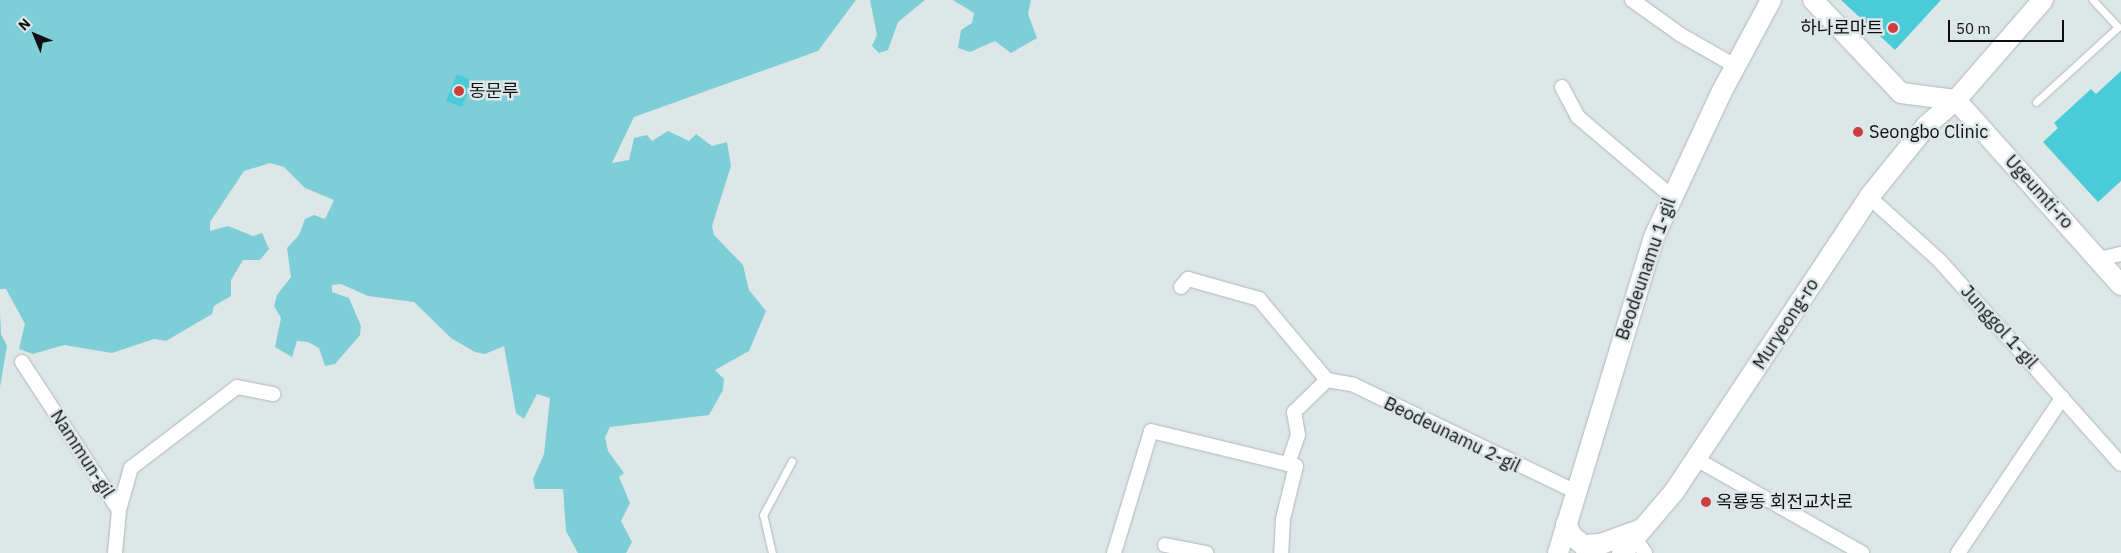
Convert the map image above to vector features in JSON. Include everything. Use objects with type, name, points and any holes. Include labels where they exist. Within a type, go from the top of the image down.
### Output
[{"type":"main road","name":"Beodeunamu 1-gil","points":[[1558,553],[1620,343],[1671,196],[1771,0]]},
{"type":"main road","points":[[1814,0],[1901,93],[1956,100]]},
{"type":"main road","name":"Muryeong-ro","points":[[1637,543],[1696,459],[1869,197],[1927,125],[1956,100],[2043,0]]},
{"type":"main road","name":"Ugeumti-ro","points":[[1956,100],[2121,285]]},
{"type":"main road","points":[[1566,524],[1572,536],[1584,545],[1637,543]]},
{"type":"street","points":[[1632,0],[1681,35],[1737,66]]},
{"type":"street","points":[[1562,87],[1584,124],[1671,196]]},
{"type":"street","name":"Junggol 1-gil","points":[[1869,197],[1939,260],[2121,464]]},
{"type":"street","points":[[2099,259],[2121,254]]},
{"type":"street","points":[[1181,287],[1188,279],[1259,299],[1327,380],[1294,412],[1298,435],[1288,464]]},
{"type":"street","name":"Nammun-gil","points":[[22,362],[119,510],[115,553]]},
{"type":"street","name":"Beodeunamu 2-gil","points":[[1327,380],[1354,385],[1412,417],[1576,492]]},
{"type":"street","points":[[119,510],[131,468],[236,387],[273,394]]},
{"type":"street","points":[[1958,553],[2062,398]]},
{"type":"street","points":[[1114,553],[1151,431],[1296,466],[1283,519],[1281,553]]},
{"type":"street","points":[[1696,459],[1862,553]]},
{"type":"street","points":[[1165,545],[1206,553]]},
{"type":"lane","points":[[2036,102],[2118,27],[2093,0]]},
{"type":"lane","points":[[772,553],[763,515],[792,462]]},
{"type":"shaded area","points":[[0,0],[856,0],[818,51],[634,117],[612,163],[629,160],[634,138],[647,135],[652,141],[668,131],[689,141],[696,134],[712,146],[727,142],[731,166],[712,226],[714,235],[743,265],[749,290],[766,311],[749,351],[715,370],[724,379],[723,390],[709,415],[610,427],[605,437],[608,451],[624,473],[619,477],[630,503],[621,521],[632,542],[626,553],[578,553],[566,531],[563,489],[535,489],[533,479],[544,454],[550,398],[537,394],[524,419],[516,413],[504,346],[485,354],[475,352],[451,338],[414,302],[368,296],[341,284],[332,285],[332,292],[349,298],[361,326],[360,335],[335,364],[325,366],[319,348],[308,342],[297,341],[292,357],[275,347],[281,318],[274,306],[277,295],[291,277],[287,248],[299,235],[305,219],[314,215],[325,219],[334,200],[305,188],[284,167],[270,163],[244,171],[210,222],[210,231],[228,226],[253,236],[262,233],[269,249],[260,260],[243,260],[231,280],[231,296],[214,306],[212,314],[166,341],[154,339],[112,353],[64,345],[33,354],[19,349],[25,324],[6,289],[0,289]]},
{"type":"shaded area","points":[[870,0],[925,0],[898,22],[888,50],[879,53],[872,46],[877,35]]},
{"type":"shaded area","points":[[953,0],[1031,0],[1028,14],[1037,38],[1011,53],[995,41],[970,52],[958,48],[961,30],[972,23],[974,13]]},
{"type":"shaded area","points":[[0,311],[1,334],[7,346],[0,387]]},
{"type":"building","name":"하나로마트","points":[[1841,0],[1941,0],[1895,50]]},
{"type":"building","points":[[2121,71],[2121,181],[2098,202],[2043,142],[2058,128],[2054,123],[2091,89],[2096,94]]},
{"type":"building","name":"동문루","points":[[457,74],[472,81],[462,107],[446,101]]},
{"type":"place","name":"하나로마트","points":[[1893,28]]},
{"type":"place","name":"동문루","points":[[459,91]]},
{"type":"place","name":"Seongbo Clinic","points":[[1858,132]]},
{"type":"place","name":"옥룡동 회전교차로","points":[[1706,502]]}]
